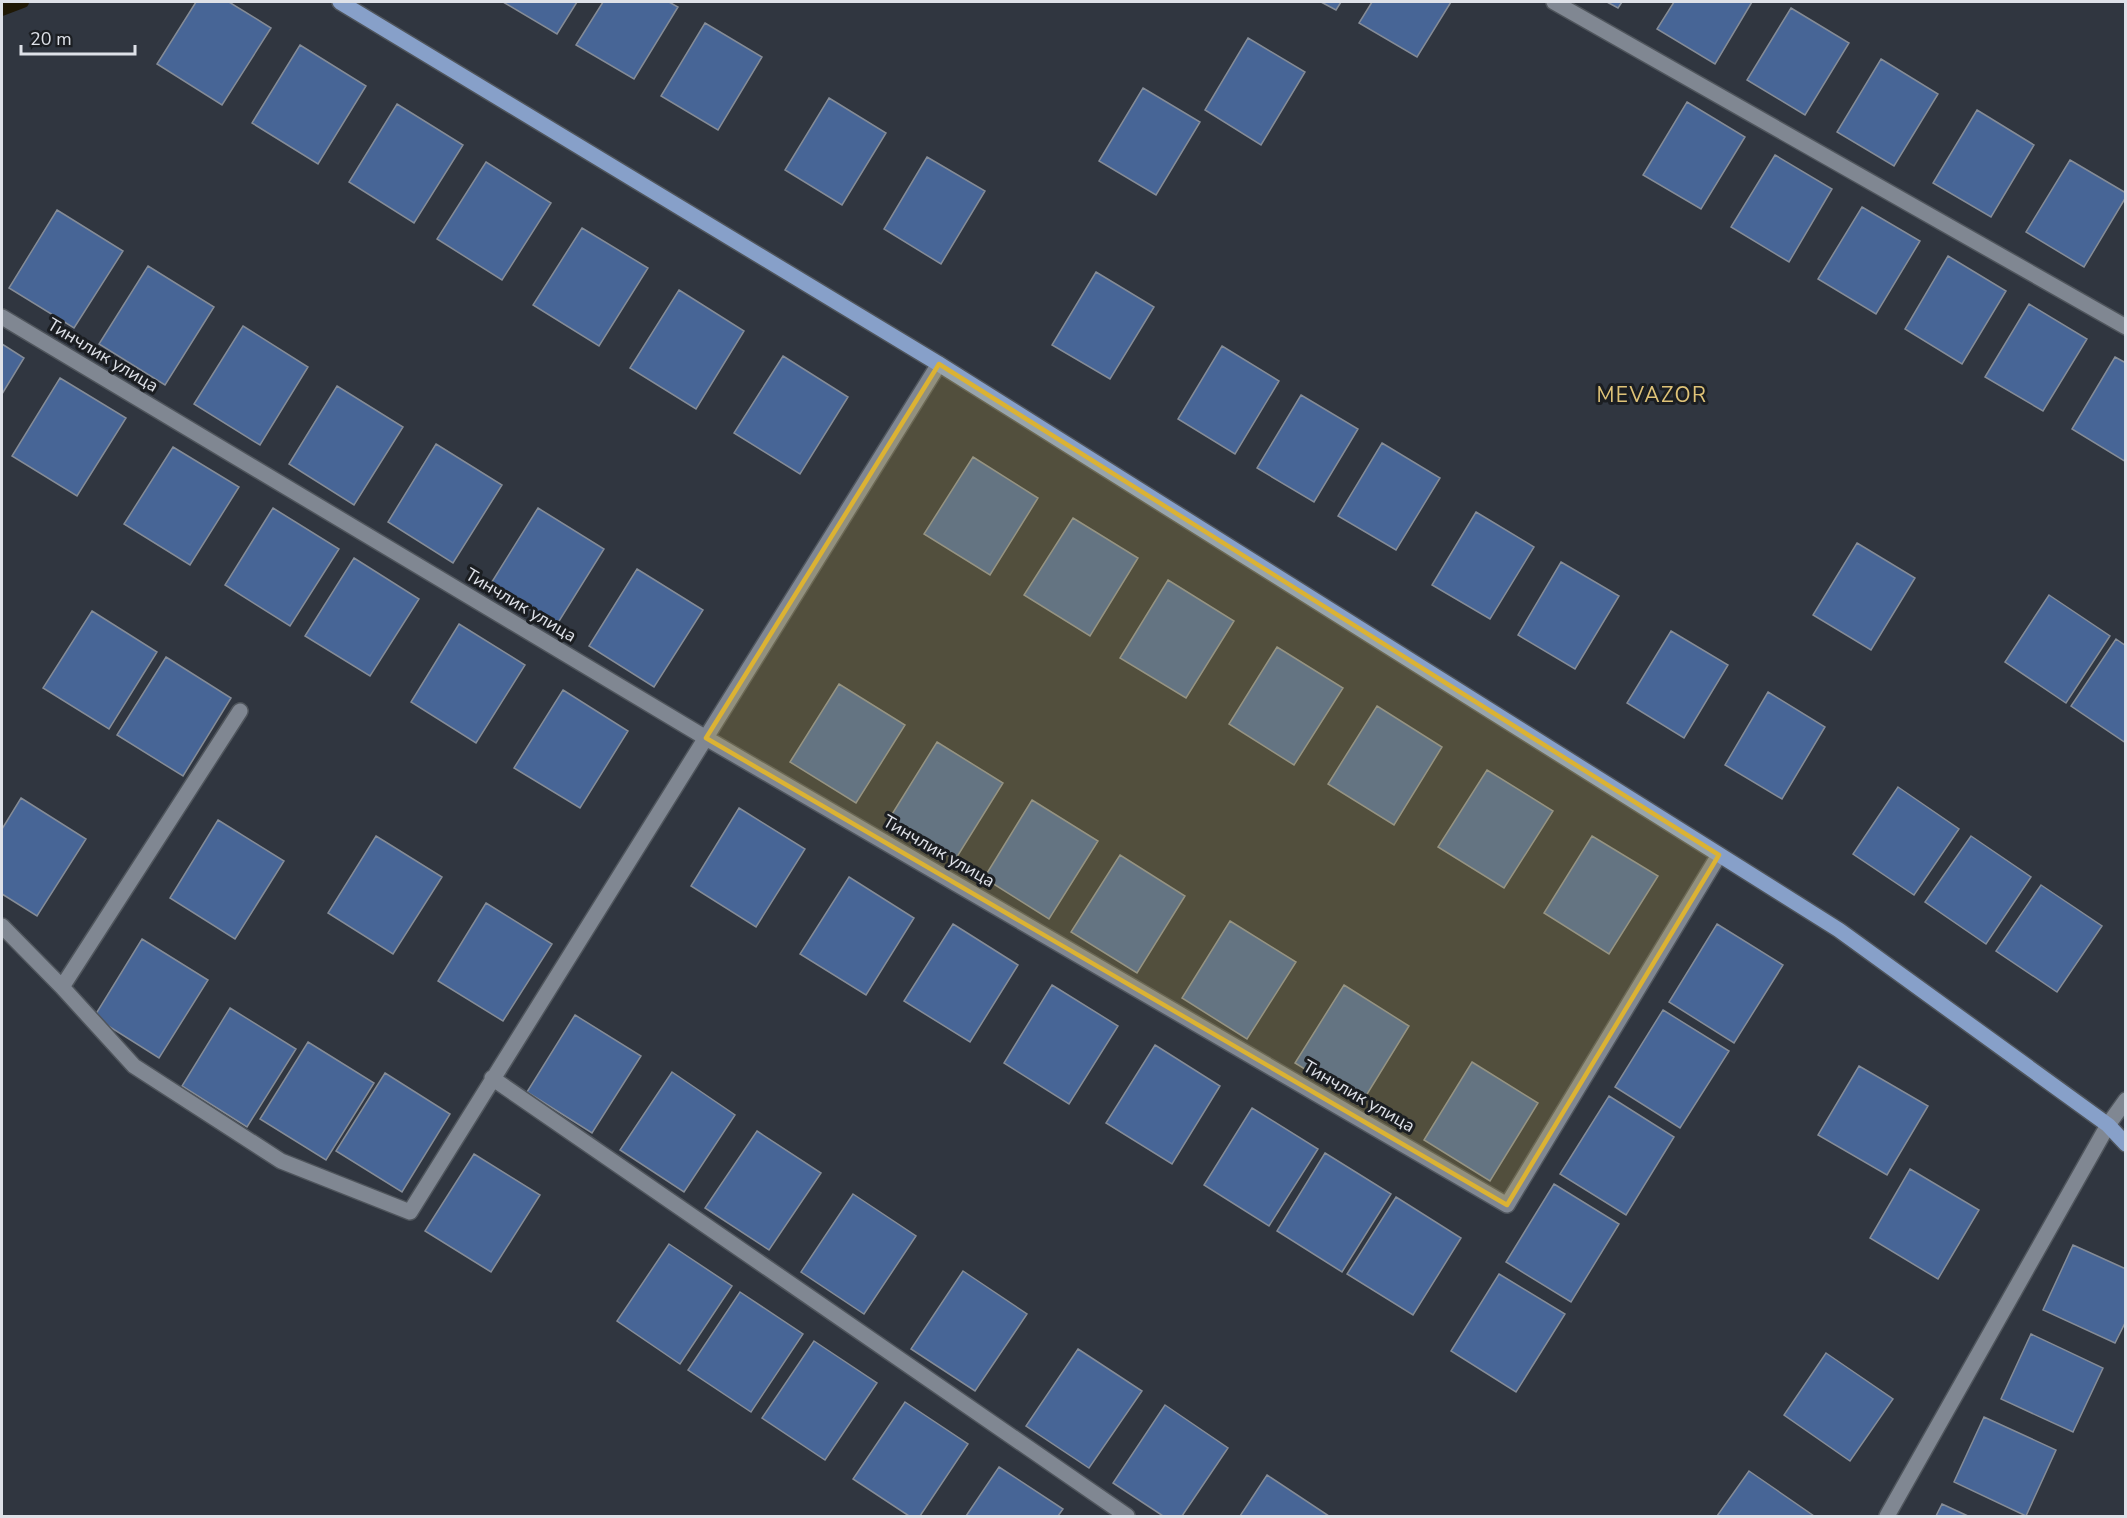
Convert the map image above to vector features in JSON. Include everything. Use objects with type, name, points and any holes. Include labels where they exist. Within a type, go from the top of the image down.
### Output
[{"type":"main road","points":[[340,2],[939,364],[1839,930],[2108,1125],[2126,1144]]},
{"type":"street","points":[[1554,2],[2126,327]]},
{"type":"street","name":"Тинчлик улица","points":[[2,317],[706,738],[1507,1205],[1719,855]]},
{"type":"street","points":[[2,926],[62,987],[134,1066],[281,1161],[410,1212],[939,364]]},
{"type":"street","points":[[62,987],[240,711]]},
{"type":"street","points":[[492,1078],[1127,1516]]},
{"type":"street","points":[[1887,1516],[2108,1125],[2126,1100]]},
{"type":"highlighted area","points":[[939,364],[1719,855],[1507,1205],[706,738]]},
{"type":"building","points":[[196,2],[229,2],[271,28],[222,105],[157,64]]},
{"type":"building","points":[[503,2],[577,2],[557,34]]},
{"type":"building","points":[[603,2],[669,2],[678,7],[634,79],[576,45]]},
{"type":"building","points":[[1321,2],[1341,2],[1336,10]]},
{"type":"building","points":[[1372,2],[1451,2],[1417,57],[1359,23]]},
{"type":"building","points":[[1607,2],[1622,2],[1618,8]]},
{"type":"building","points":[[1674,2],[1752,2],[1715,64],[1657,29]]},
{"type":"building","points":[[1791,8],[1849,43],[1805,115],[1747,80]]},
{"type":"building","points":[[705,23],[762,57],[718,130],[661,96]]},
{"type":"building","points":[[1248,38],[1305,72],[1261,145],[1205,110]]},
{"type":"building","points":[[300,45],[366,86],[318,164],[252,123]]},
{"type":"building","points":[[1881,59],[1938,94],[1894,166],[1837,132]]},
{"type":"building","points":[[1143,88],[1200,122],[1156,195],[1099,161]]},
{"type":"building","points":[[829,98],[886,133],[842,205],[785,170]]},
{"type":"building","points":[[1687,102],[1745,137],[1701,209],[1643,175]]},
{"type":"building","points":[[397,104],[463,145],[414,223],[349,182]]},
{"type":"building","points":[[1977,110],[2034,145],[1991,217],[1933,183]]},
{"type":"building","points":[[1775,155],[1832,189],[1789,262],[1731,227]]},
{"type":"building","points":[[927,157],[985,191],[941,264],[884,229]]},
{"type":"building","points":[[2070,160],[2126,193],[2126,197],[2084,267],[2026,232]]},
{"type":"building","points":[[486,162],[551,203],[502,280],[437,239]]},
{"type":"building","points":[[1862,207],[1920,241],[1876,314],[1818,279]]},
{"type":"building","points":[[57,210],[123,251],[74,328],[9,288]]},
{"type":"building","points":[[582,228],[648,268],[599,346],[533,305]]},
{"type":"building","points":[[1948,256],[2006,291],[1962,364],[1905,329]]},
{"type":"building","points":[[148,266],[214,307],[165,385],[99,344]]},
{"type":"building","points":[[1096,272],[1154,307],[1110,379],[1052,345]]},
{"type":"building","points":[[679,290],[744,331],[696,409],[630,368]]},
{"type":"building","points":[[2029,304],[2087,339],[2043,411],[1985,377]]},
{"type":"building","points":[[243,326],[308,367],[260,445],[194,404]]},
{"type":"building","points":[[2,344],[24,358],[2,394]]},
{"type":"building","points":[[1222,346],[1279,381],[1235,454],[1178,419]]},
{"type":"building","points":[[783,356],[848,397],[800,474],[734,433]]},
{"type":"building","points":[[2115,357],[2126,363],[2126,462],[2072,429]]},
{"type":"building","points":[[60,378],[126,418],[77,496],[12,456]]},
{"type":"building","points":[[337,386],[403,427],[354,505],[289,464]]},
{"type":"building","points":[[1301,395],[1358,429],[1314,502],[1257,468]]},
{"type":"building","points":[[1382,443],[1440,478],[1396,550],[1338,516]]},
{"type":"building","points":[[436,444],[502,485],[453,563],[388,522]]},
{"type":"building","points":[[173,447],[239,487],[190,565],[124,524]]},
{"type":"building","points":[[973,457],[1038,498],[990,575],[924,534]]},
{"type":"building","points":[[273,508],[339,549],[290,626],[225,585]]},
{"type":"building","points":[[538,508],[604,549],[556,626],[490,585]]},
{"type":"building","points":[[1476,512],[1534,547],[1490,619],[1432,585]]},
{"type":"building","points":[[1073,518],[1138,558],[1090,636],[1024,595]]},
{"type":"building","points":[[1857,543],[1915,578],[1871,650],[1813,615]]},
{"type":"building","points":[[354,558],[419,599],[370,676],[305,636]]},
{"type":"building","points":[[1561,562],[1619,596],[1575,669],[1518,635]]},
{"type":"building","points":[[637,569],[703,610],[654,687],[589,646]]},
{"type":"building","points":[[1168,580],[1234,621],[1186,698],[1120,658]]},
{"type":"building","points":[[2049,595],[2110,636],[2066,703],[2005,662]]},
{"type":"building","points":[[92,611],[157,652],[109,729],[43,688]]},
{"type":"building","points":[[459,624],[525,665],[476,743],[411,702]]},
{"type":"building","points":[[1671,631],[1728,665],[1684,738],[1627,703]]},
{"type":"building","points":[[2116,639],[2126,646],[2126,743],[2071,706]]},
{"type":"building","points":[[1277,647],[1343,688],[1294,765],[1229,724]]},
{"type":"building","points":[[166,657],[231,698],[183,776],[117,735]]},
{"type":"building","points":[[839,684],[905,725],[856,803],[790,762]]},
{"type":"building","points":[[563,690],[628,731],[580,808],[514,768]]},
{"type":"building","points":[[1768,692],[1825,727],[1782,799],[1725,765]]},
{"type":"building","points":[[1377,706],[1442,747],[1394,825],[1328,784]]},
{"type":"building","points":[[937,742],[1003,783],[955,860],[889,819]]},
{"type":"building","points":[[1487,770],[1553,811],[1504,888],[1438,847]]},
{"type":"building","points":[[1898,787],[1959,829],[1914,895],[1853,854]]},
{"type":"building","points":[[21,798],[86,839],[37,916],[2,894],[2,829]]},
{"type":"building","points":[[1032,800],[1098,841],[1049,919],[984,878]]},
{"type":"building","points":[[739,808],[805,849],[756,927],[691,886]]},
{"type":"building","points":[[218,820],[284,861],[235,939],[170,898]]},
{"type":"building","points":[[376,836],[442,877],[393,954],[328,913]]},
{"type":"building","points":[[1592,836],[1658,876],[1609,954],[1544,913]]},
{"type":"building","points":[[1971,836],[2031,877],[1986,944],[1925,902]]},
{"type":"building","points":[[1120,855],[1185,896],[1137,973],[1071,932]]},
{"type":"building","points":[[849,877],[914,918],[866,995],[800,954]]},
{"type":"building","points":[[2041,885],[2102,926],[2057,992],[1996,951]]},
{"type":"building","points":[[486,903],[552,944],[503,1021],[438,981]]},
{"type":"building","points":[[1230,921],[1296,962],[1247,1039],[1182,998]]},
{"type":"building","points":[[953,924],[1018,965],[970,1042],[904,1001]]},
{"type":"building","points":[[1717,924],[1783,965],[1734,1043],[1669,1002]]},
{"type":"building","points":[[142,939],[208,980],[159,1058],[94,1017]]},
{"type":"building","points":[[1052,985],[1118,1026],[1069,1104],[1004,1063]]},
{"type":"building","points":[[1344,985],[1409,1026],[1361,1104],[1295,1063]]},
{"type":"building","points":[[230,1008],[296,1049],[247,1127],[182,1086]]},
{"type":"building","points":[[1663,1010],[1729,1051],[1680,1128],[1615,1087]]},
{"type":"building","points":[[575,1015],[641,1056],[592,1133],[527,1092]]},
{"type":"building","points":[[308,1042],[374,1083],[326,1160],[260,1119]]},
{"type":"building","points":[[1155,1045],[1220,1086],[1172,1164],[1106,1123]]},
{"type":"building","points":[[1472,1062],[1538,1103],[1490,1181],[1424,1140]]},
{"type":"building","points":[[1859,1066],[1928,1106],[1887,1175],[1818,1135]]},
{"type":"building","points":[[672,1072],[735,1115],[684,1192],[620,1150]]},
{"type":"building","points":[[385,1073],[450,1114],[402,1192],[336,1151]]},
{"type":"building","points":[[1609,1096],[1674,1137],[1626,1215],[1560,1174]]},
{"type":"building","points":[[1252,1108],[1318,1149],[1269,1226],[1204,1185]]},
{"type":"building","points":[[757,1131],[821,1173],[769,1250],[705,1208]]},
{"type":"building","points":[[1325,1153],[1391,1194],[1342,1272],[1277,1231]]},
{"type":"building","points":[[474,1154],[540,1195],[491,1272],[425,1231]]},
{"type":"building","points":[[1910,1169],[1979,1210],[1938,1279],[1870,1238]]},
{"type":"building","points":[[1554,1184],[1619,1224],[1571,1302],[1506,1262]]},
{"type":"building","points":[[853,1194],[916,1236],[864,1314],[801,1272]]},
{"type":"building","points":[[1396,1197],[1461,1238],[1413,1315],[1347,1274]]},
{"type":"building","points":[[669,1244],[732,1286],[680,1364],[617,1321]]},
{"type":"building","points":[[2073,1245],[2126,1269],[2126,1321],[2115,1343],[2043,1310]]},
{"type":"building","points":[[963,1271],[1027,1314],[975,1391],[911,1349]]},
{"type":"building","points":[[1499,1274],[1565,1314],[1516,1392],[1451,1351]]},
{"type":"building","points":[[740,1292],[803,1334],[751,1412],[688,1370]]},
{"type":"building","points":[[2031,1334],[2103,1368],[2073,1432],[2001,1399]]},
{"type":"building","points":[[814,1341],[877,1383],[825,1460],[762,1418]]},
{"type":"building","points":[[1078,1349],[1142,1391],[1089,1468],[1026,1426]]},
{"type":"building","points":[[1826,1353],[1893,1399],[1850,1461],[1784,1415]]},
{"type":"building","points":[[905,1402],[968,1444],[920,1516],[909,1516],[853,1479]]},
{"type":"building","points":[[1165,1405],[1228,1448],[1182,1516],[1163,1516],[1113,1483]]},
{"type":"building","points":[[1984,1417],[2056,1450],[2026,1516],[1954,1482]]},
{"type":"building","points":[[999,1467],[1063,1509],[1058,1516],[966,1516]]},
{"type":"building","points":[[1749,1471],[1814,1516],[1717,1516]]},
{"type":"building","points":[[1267,1475],[1329,1516],[1240,1516]]},
{"type":"building","points":[[1942,1504],[1968,1516],[1936,1516]]},
{"type":"waterway","points":[[2,10],[23,2]]},
{"type":"district","name":"MEVAZOR","points":[[1652,395]]}]
